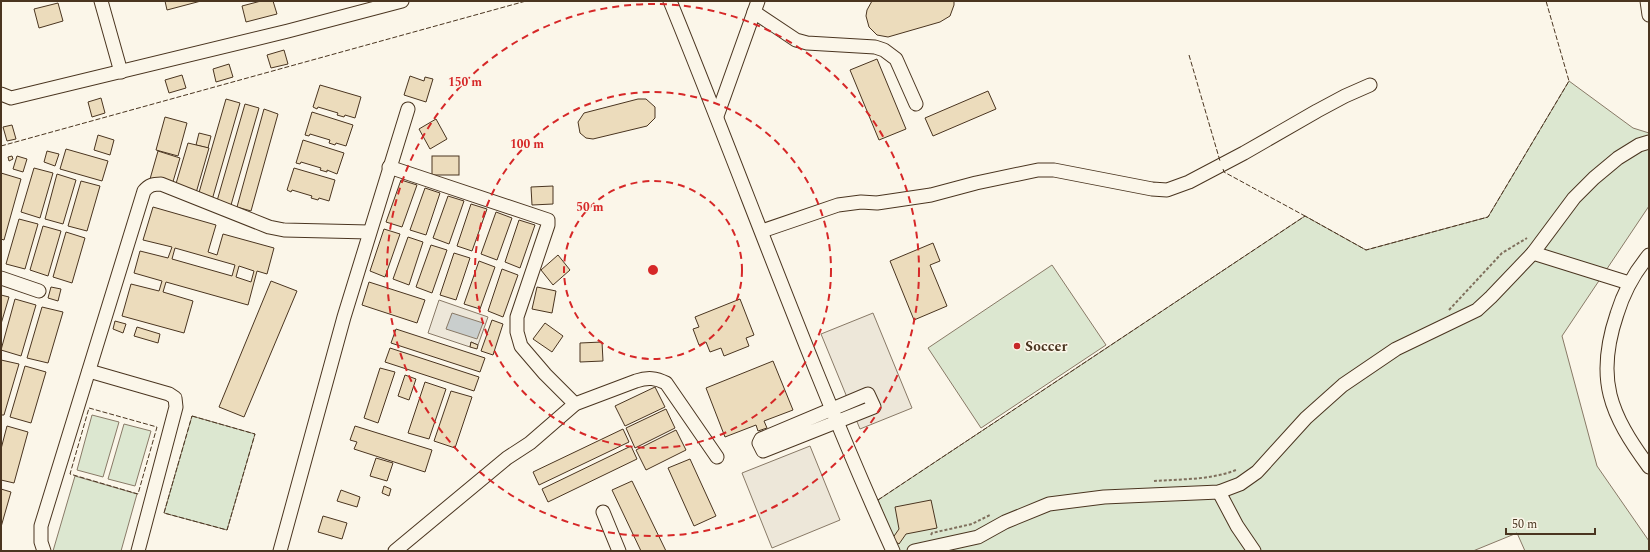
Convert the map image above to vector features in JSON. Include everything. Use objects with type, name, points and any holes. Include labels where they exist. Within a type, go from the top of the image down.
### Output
[{"type":"street","points":[[101,1],[121,72]]},
{"type":"street","points":[[1,94],[11,98],[288,32],[402,1]]},
{"type":"street","points":[[670,1],[835,415],[893,551]]},
{"type":"street","points":[[1647,1],[1649,15]]},
{"type":"street","points":[[717,116],[756,7],[796,40],[807,43],[875,47],[884,50],[896,59],[916,104]]},
{"type":"street","points":[[762,231],[838,205],[861,202],[877,204],[931,195],[976,183],[1038,170],[1054,170],[1152,189],[1167,190],[1189,182],[1244,153],[1317,111],[1370,85]]},
{"type":"street","points":[[280,551],[344,317],[408,109]]},
{"type":"street","points":[[918,550],[952,544],[978,537],[1024,513],[1055,503],[1104,497],[1218,492],[1232,488],[1248,479],[1266,463],[1306,418],[1343,385],[1396,349],[1477,310],[1492,298],[1533,253],[1574,198],[1594,178],[1639,145],[1649,142]]},
{"type":"street","points":[[389,167],[548,220],[548,225],[517,316],[517,332],[521,346],[545,374],[575,404]]},
{"type":"street","points":[[44,551],[41,542],[41,526],[144,192],[148,187],[154,184],[161,184],[269,227],[284,230],[369,232]]},
{"type":"street","points":[[1533,253],[1629,283]]},
{"type":"street","points":[[1649,255],[1629,283],[1622,297],[1607,347],[1606,372],[1619,420],[1627,435],[1649,467]]},
{"type":"street","points":[[1,278],[39,291]]},
{"type":"street","points":[[89,370],[169,394],[175,398],[176,407],[138,551]]},
{"type":"street","points":[[395,551],[507,458],[530,443],[575,404],[636,380],[646,378],[666,382],[717,457]]},
{"type":"street","points":[[791,433],[835,415],[868,394],[874,407],[835,415]]},
{"type":"street","points":[[1218,492],[1254,551]]},
{"type":"street","points":[[603,512],[619,551]]},
{"type":"path","points":[[1448,313],[1455,302],[1502,253],[1530,236]]},
{"type":"path","points":[[1148,482],[1200,478],[1226,474],[1242,468]]},
{"type":"path","points":[[918,550],[932,533],[972,524],[995,513]]},
{"type":"green space","points":[[1569,81],[1633,128],[1649,133],[1649,206],[1562,336],[1597,466],[1649,541],[1649,551],[1525,551],[1517,533],[1473,551],[898,551],[878,500],[1305,216],[1366,250],[1488,217]]},
{"type":"green space","name":"Soccer","points":[[1052,265],[1106,345],[981,428],[928,348]]},
{"type":"green space","points":[[92,415],[119,422],[103,477],[77,470]]},
{"type":"green space","points":[[192,416],[255,434],[227,530],[164,513]]},
{"type":"green space","points":[[124,424],[151,431],[135,486],[108,479]]},
{"type":"green space","points":[[75,476],[137,494],[121,551],[53,551]]},
{"type":"shaded area","points":[[439,300],[488,317],[478,345],[471,342],[470,347],[428,333]]},
{"type":"shaded area","points":[[452,313],[483,323],[477,339],[446,329]]},
{"type":"shaded area","points":[[873,313],[912,408],[860,429],[821,334]]},
{"type":"shaded area","points":[[810,446],[840,520],[772,548],[742,473]]},
{"type":"building","points":[[165,1],[201,1],[167,10]]},
{"type":"building","points":[[261,1],[273,1],[277,14],[246,22],[242,6]]},
{"type":"building","points":[[872,1],[954,1],[954,5],[950,16],[940,22],[888,37],[877,35],[869,27],[866,16],[867,10]]},
{"type":"building","points":[[58,3],[63,21],[39,28],[34,9]]},
{"type":"building","points":[[284,50],[288,64],[271,68],[267,55]]},
{"type":"building","points":[[877,59],[906,129],[879,140],[850,70]]},
{"type":"building","points":[[229,64],[233,77],[216,82],[213,69]]},
{"type":"building","points":[[182,75],[186,88],[169,93],[165,80]]},
{"type":"building","points":[[410,76],[424,81],[425,77],[433,79],[426,102],[404,95]]},
{"type":"building","points":[[320,85],[361,97],[355,118],[345,115],[344,117],[337,115],[338,113],[313,107]]},
{"type":"building","points":[[988,91],[996,109],[933,136],[925,118]]},
{"type":"building","points":[[101,98],[105,113],[92,117],[88,102]]},
{"type":"building","points":[[226,99],[240,103],[212,200],[198,196]]},
{"type":"building","points":[[638,99],[646,99],[655,107],[655,118],[647,126],[593,139],[586,138],[580,133],[578,122],[584,113]]},
{"type":"building","points":[[245,104],[259,108],[231,205],[217,201]]},
{"type":"building","points":[[264,109],[278,114],[251,211],[237,207]]},
{"type":"building","points":[[312,112],[353,125],[346,146],[336,143],[335,145],[329,143],[330,140],[310,134],[309,136],[305,135]]},
{"type":"building","points":[[165,117],[187,123],[178,156],[156,150]]},
{"type":"building","points":[[436,119],[447,139],[430,149],[419,129]]},
{"type":"building","points":[[12,125],[16,139],[7,141],[3,127]]},
{"type":"building","points":[[199,133],[211,136],[208,148],[196,145]]},
{"type":"building","points":[[98,135],[114,140],[110,155],[94,150]]},
{"type":"building","points":[[303,140],[344,153],[337,174],[327,170],[327,172],[320,170],[321,168],[301,162],[300,164],[296,163]]},
{"type":"building","points":[[188,143],[209,148],[196,193],[175,187]]},
{"type":"building","points":[[66,149],[108,161],[102,181],[60,169]]},
{"type":"building","points":[[47,151],[59,154],[55,166],[44,162]]},
{"type":"building","points":[[158,151],[180,158],[172,185],[150,179]]},
{"type":"building","points":[[12,156],[13,159],[9,161],[8,157]]},
{"type":"building","points":[[17,156],[27,159],[23,172],[13,169]]},
{"type":"building","points":[[432,156],[459,156],[459,175],[432,175]]},
{"type":"building","points":[[34,168],[53,173],[40,218],[21,212]]},
{"type":"building","points":[[294,168],[335,180],[329,201],[319,198],[318,200],[311,198],[312,196],[287,190]]},
{"type":"building","points":[[1,173],[21,179],[4,240],[1,239]]},
{"type":"building","points":[[57,174],[76,180],[63,224],[45,219]]},
{"type":"building","points":[[401,180],[417,185],[402,227],[386,222]]},
{"type":"building","points":[[81,181],[100,186],[87,231],[68,226]]},
{"type":"building","points":[[553,186],[553,204],[532,205],[531,187]]},
{"type":"building","points":[[425,188],[440,193],[426,235],[410,230]]},
{"type":"building","points":[[448,196],[464,201],[449,244],[433,238]]},
{"type":"building","points":[[471,204],[487,209],[472,251],[457,246]]},
{"type":"building","points":[[153,207],[216,225],[208,252],[217,255],[223,234],[274,248],[267,274],[257,271],[248,305],[166,282],[163,292],[193,301],[184,333],[122,316],[131,284],[159,291],[162,281],[134,273],[140,251],[168,258],[172,247],[143,240]],"holes":[[[175,248],[235,265],[232,276],[172,259]],[[239,266],[254,271],[251,282],[236,277]]]},
{"type":"building","points":[[496,212],[512,218],[497,260],[481,254]]},
{"type":"building","points":[[19,219],[38,224],[25,269],[6,264]]},
{"type":"building","points":[[519,220],[535,225],[520,268],[505,262]]},
{"type":"building","points":[[43,226],[61,231],[48,276],[30,270]]},
{"type":"building","points":[[384,229],[400,234],[385,277],[370,271]]},
{"type":"building","points":[[66,232],[85,238],[72,283],[53,277]]},
{"type":"building","points":[[408,237],[423,242],[409,285],[393,279]]},
{"type":"building","points":[[933,243],[940,261],[930,265],[947,306],[914,320],[890,261]]},
{"type":"building","points":[[431,245],[447,250],[432,293],[416,287]]},
{"type":"building","points":[[454,253],[470,258],[456,300],[440,295]]},
{"type":"building","points":[[558,255],[570,270],[553,285],[541,270]]},
{"type":"building","points":[[479,261],[495,267],[480,309],[464,304]]},
{"type":"building","points":[[502,269],[518,275],[503,317],[488,311]]},
{"type":"building","points":[[271,281],[297,291],[244,417],[219,407]]},
{"type":"building","points":[[369,282],[425,300],[417,323],[362,305]]},
{"type":"building","points":[[51,287],[61,289],[58,301],[48,298]]},
{"type":"building","points":[[537,287],[556,291],[552,313],[532,309]]},
{"type":"building","points":[[1,295],[9,297],[1,324]]},
{"type":"building","points":[[15,299],[36,305],[21,356],[1,350]]},
{"type":"building","points":[[740,299],[754,335],[746,338],[749,346],[724,356],[721,348],[710,352],[706,342],[699,345],[693,329],[699,327],[695,317]]},
{"type":"building","points":[[42,307],[63,312],[48,363],[27,358]]},
{"type":"building","points":[[492,320],[503,324],[493,355],[481,351]]},
{"type":"building","points":[[115,321],[126,324],[123,333],[113,329]]},
{"type":"building","points":[[545,323],[563,336],[552,352],[533,339]]},
{"type":"building","points":[[137,327],[160,334],[158,343],[134,336]]},
{"type":"building","points":[[396,329],[485,358],[480,372],[391,343]]},
{"type":"building","points":[[471,342],[478,345],[477,349],[470,347]]},
{"type":"building","points":[[602,342],[603,361],[580,362],[580,343]]},
{"type":"building","points":[[390,348],[479,377],[474,391],[385,362]]},
{"type":"building","points":[[1,360],[19,364],[4,415],[1,415]]},
{"type":"building","points":[[773,361],[793,410],[764,421],[767,428],[758,431],[756,425],[725,437],[706,388]]},
{"type":"building","points":[[25,366],[46,372],[31,423],[10,417]]},
{"type":"building","points":[[380,368],[395,372],[378,423],[364,418]]},
{"type":"building","points":[[405,375],[416,379],[409,400],[398,396]]},
{"type":"building","points":[[425,382],[446,389],[429,439],[408,433]]},
{"type":"building","points":[[655,387],[665,407],[625,426],[615,406]]},
{"type":"building","points":[[451,391],[472,397],[455,448],[434,441]]},
{"type":"building","points":[[666,409],[675,428],[635,448],[626,428]]},
{"type":"building","points":[[7,426],[28,432],[14,483],[1,480],[1,449]]},
{"type":"building","points":[[355,426],[432,450],[425,472],[354,449],[357,442],[350,440]]},
{"type":"building","points":[[623,429],[629,442],[539,485],[533,472]]},
{"type":"building","points":[[676,430],[686,450],[646,470],[636,450]]},
{"type":"building","points":[[631,446],[637,459],[548,502],[542,489]]},
{"type":"building","points":[[376,458],[393,463],[387,481],[370,476]]},
{"type":"building","points":[[690,459],[716,516],[694,526],[668,468]]},
{"type":"building","points":[[632,481],[666,551],[641,551],[612,490]]},
{"type":"building","points":[[384,486],[391,489],[389,496],[382,493]]},
{"type":"building","points":[[1,489],[11,492],[1,527]]},
{"type":"building","points":[[341,490],[360,497],[357,507],[337,501]]},
{"type":"building","points":[[931,500],[937,528],[906,534],[899,544],[892,539],[899,529],[895,507]]},
{"type":"building","points":[[323,516],[347,523],[342,539],[318,532]]},
{"type":"fence","points":[[1,146],[526,1]]},
{"type":"fence","points":[[878,500],[1305,216],[1366,250],[1488,217],[1569,81],[1546,1]]},
{"type":"fence","points":[[1189,55],[1220,161]]},
{"type":"fence","points":[[1223,169],[1224,172],[1305,216]]},
{"type":"fence","points":[[89,408],[157,427],[138,494],[70,474],[89,408]]},
{"type":"fence","points":[[192,416],[255,434],[227,530],[164,513],[192,416]]},
{"type":"place","name":"Soccer","points":[[1017,346]]}]
